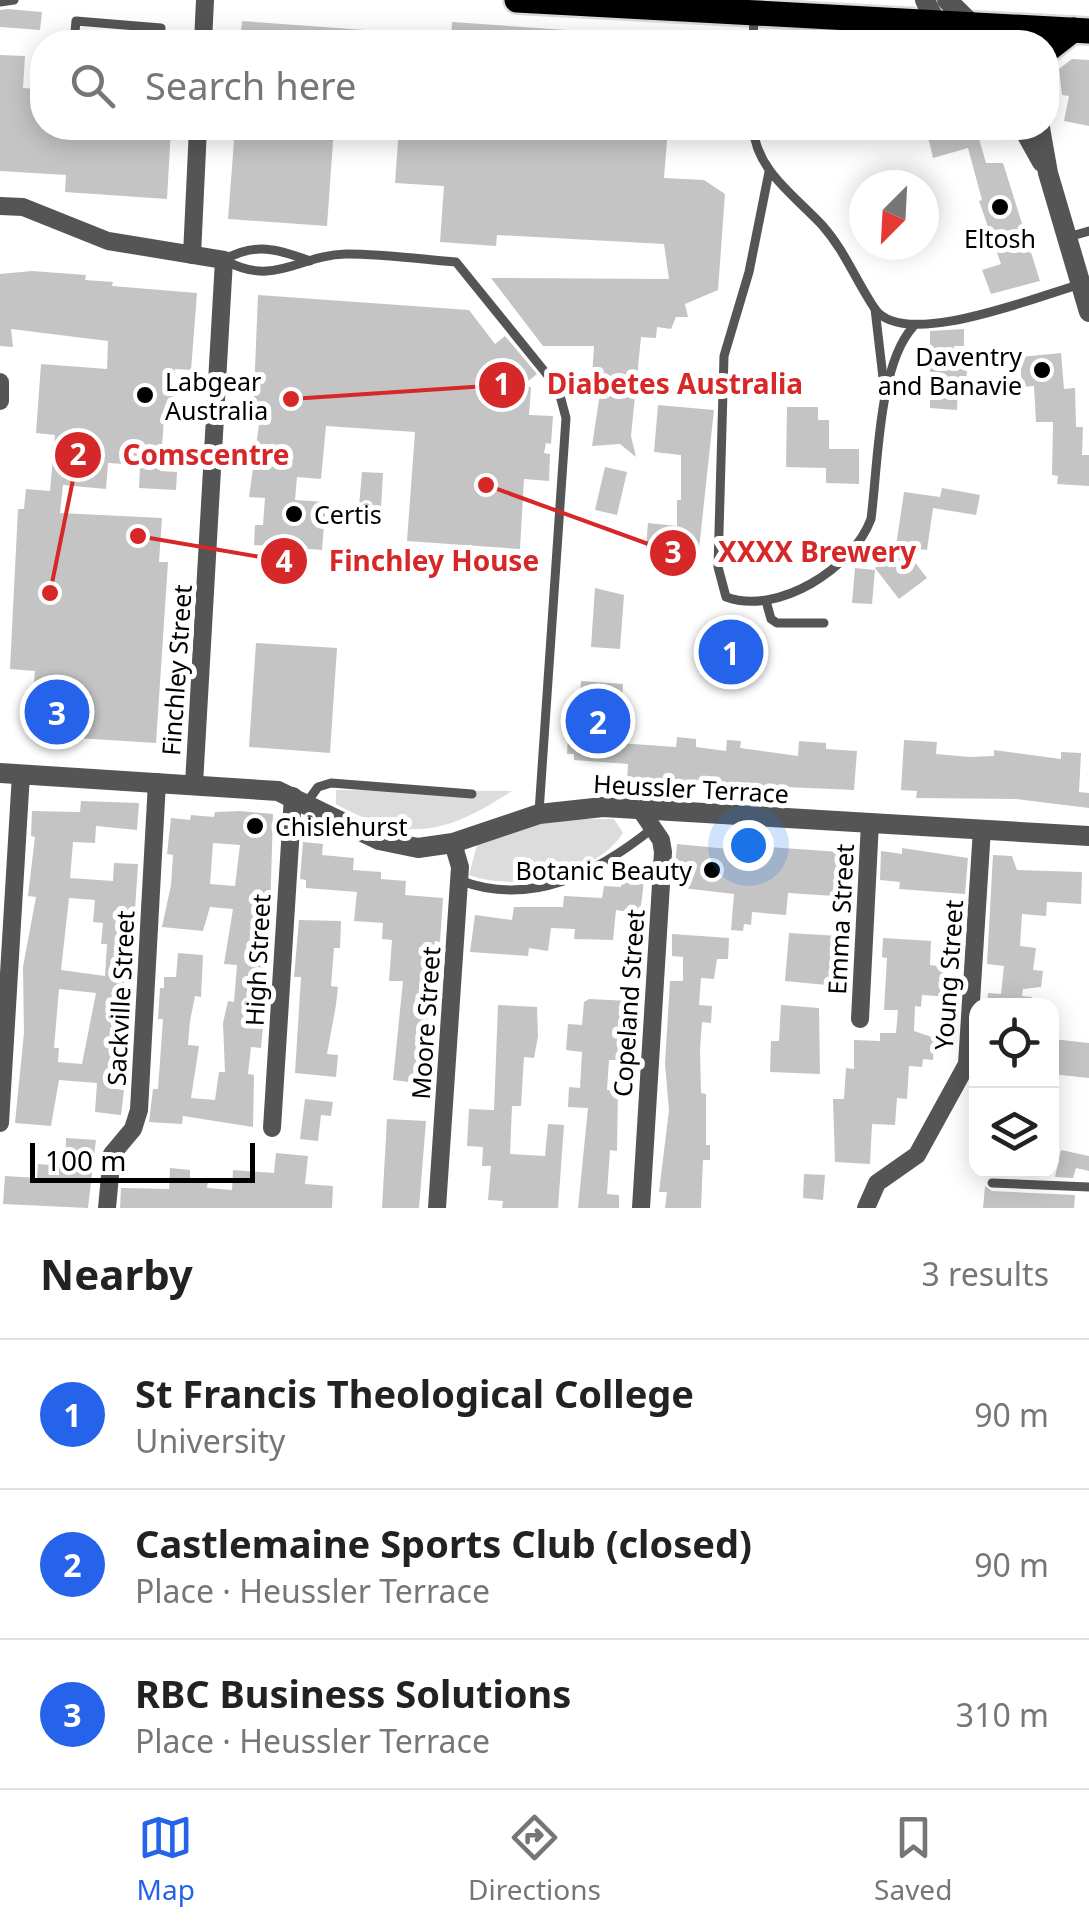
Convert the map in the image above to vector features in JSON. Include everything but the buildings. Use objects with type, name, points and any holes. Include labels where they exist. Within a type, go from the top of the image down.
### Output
[{"type":"main road","points":[[517,0],[754,14],[936,8],[958,30]]},
{"type":"main road","points":[[1059,43],[1081,30]]},
{"type":"street","points":[[204,30],[205,0]]},
{"type":"street","points":[[192,255],[197,140]]},
{"type":"street","points":[[1030,140],[1048,173]]},
{"type":"street","points":[[1042,140],[1048,173],[1089,312]]},
{"type":"street","points":[[0,206],[23,206],[108,241],[224,260]]},
{"type":"street","name":"Finchley Street","points":[[194,784],[224,260]]},
{"type":"street","points":[[0,382],[0,400]]},
{"type":"street","points":[[0,1123],[11,773]]},
{"type":"street","name":"Heussler Terrace","points":[[11,773],[262,788],[300,799],[392,845],[418,848],[453,843],[539,814],[578,808],[1089,836]]},
{"type":"street","name":"Sackville Street","points":[[107,1208],[112,1154],[133,1129],[139,1110],[157,782]]},
{"type":"street","name":"High Street","points":[[272,1128],[300,799]]},
{"type":"street","name":"Copeland Street","points":[[640,809],[663,852],[641,1208]]},
{"type":"street","name":"Emma Street","points":[[860,1018],[870,822]]},
{"type":"street","name":"Young Street","points":[[866,1208],[877,1183],[917,1155],[967,1064],[982,830]]},
{"type":"street","name":"Moore Street","points":[[438,1208],[460,880],[453,843]]},
{"type":"lane","points":[[0,2],[14,0]]},
{"type":"lane","points":[[753,30],[754,14]]},
{"type":"lane","points":[[75,30],[76,22],[160,30]]},
{"type":"lane","points":[[757,140],[769,172],[832,236],[875,309],[892,324],[912,327],[1081,284]]},
{"type":"lane","points":[[769,172],[755,246],[724,356],[718,567],[726,597],[766,601],[805,584],[852,553],[871,519],[885,394],[900,340],[912,327]]},
{"type":"lane","points":[[1067,238],[1089,231]]},
{"type":"lane","points":[[224,260],[244,248],[279,250],[312,262]]},
{"type":"lane","points":[[224,260],[243,270],[278,272],[342,254],[456,262],[553,381],[565,402],[539,814]]},
{"type":"lane","points":[[875,309],[885,394]]},
{"type":"lane","points":[[766,601],[771,620],[776,623],[824,623]]},
{"type":"lane","points":[[300,799],[331,783],[472,794]]},
{"type":"lane","name":"Heussler Terrace","points":[[460,880],[505,893],[552,885],[620,854],[652,828]]},
{"type":"lane","points":[[992,1183],[1089,1187]]},
{"type":"shaded area","points":[[336,790],[512,791],[446,825],[406,829],[362,817],[336,804]]},
{"type":"shaded area","points":[[546,819],[614,819],[623,833],[594,860],[553,876],[509,882],[469,875],[477,845]]},
{"type":"place","name":"Eltosh","points":[[1000,207]]},
{"type":"place","name":"Daventry and Banavie","points":[[1042,370]]},
{"type":"place","name":"Labgear Australia","points":[[145,395]]},
{"type":"place","name":"Diabetes Australia","points":[[291,399]]},
{"type":"place","name":"XXXX Brewery","points":[[486,485]]},
{"type":"place","name":"Certis","points":[[294,514]]},
{"type":"place","name":"Finchley House","points":[[138,536]]},
{"type":"place","name":"Comscentre","points":[[50,593]]},
{"type":"place","name":"St Francis Theological College","points":[[731,652]]},
{"type":"place","name":"RBC Business Solutions","points":[[57,712]]},
{"type":"place","name":"Castlemaine Sports Club (closed)","points":[[598,721]]},
{"type":"place","name":"Chislehurst","points":[[255,826]]},
{"type":"place","name":"Botanic Beauty","points":[[712,870]]}]
